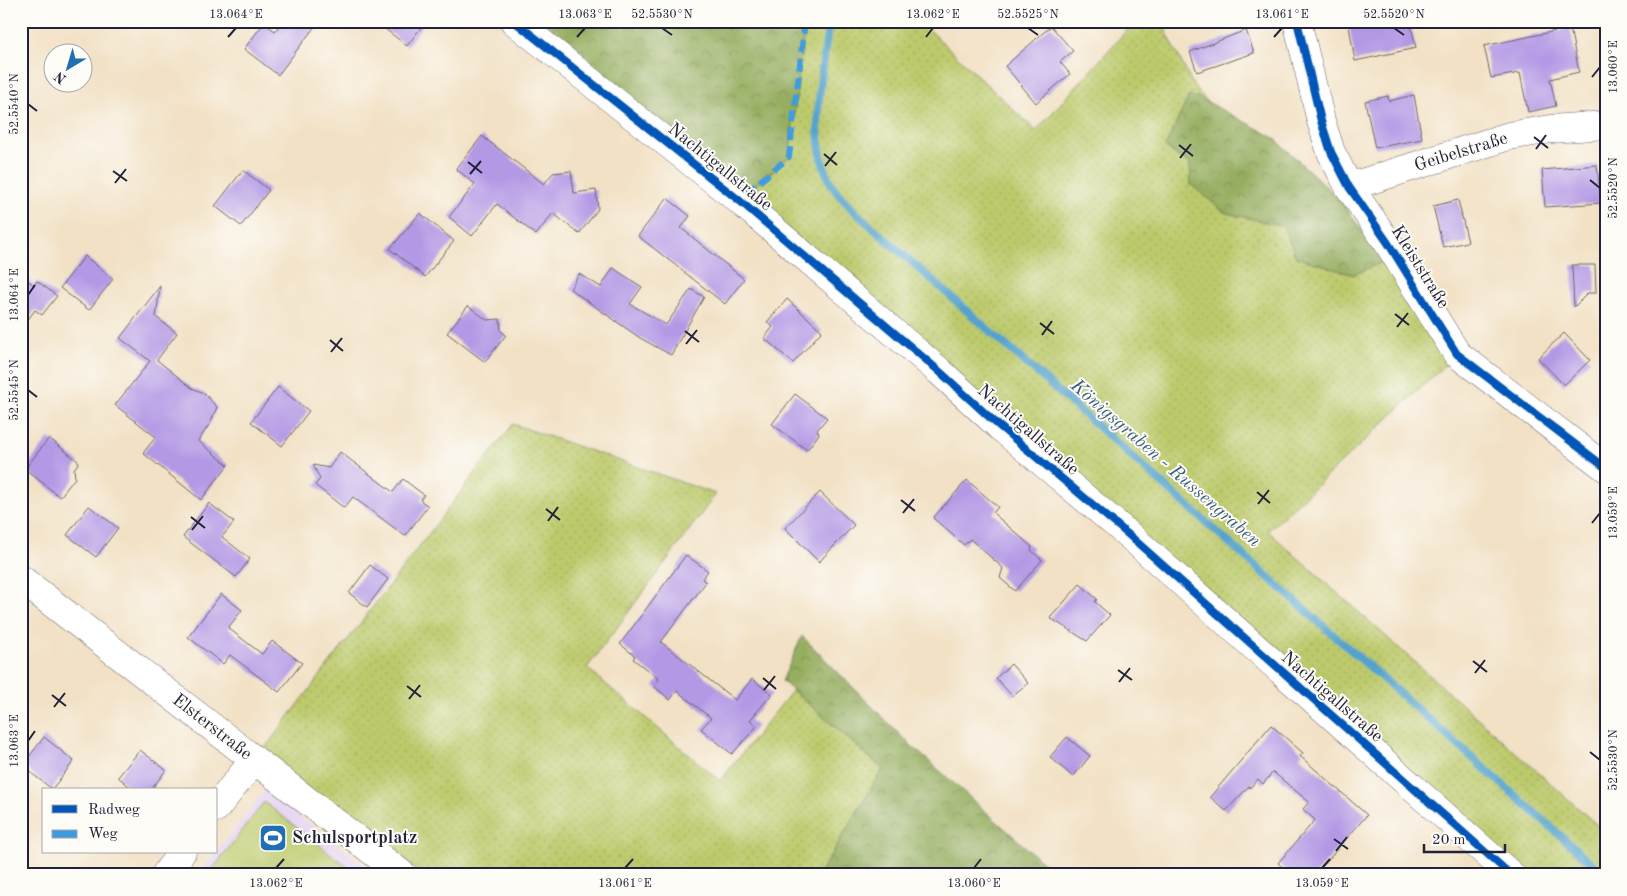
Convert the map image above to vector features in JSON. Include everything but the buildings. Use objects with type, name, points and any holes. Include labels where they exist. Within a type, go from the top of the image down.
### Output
[{"type":"street","name":"Nachtigallstraße","points":[[514,21],[740,201],[939,371],[998,425],[1130,536],[1511,875]]},
{"type":"street","name":"Kleiststraße","points":[[1297,21],[1321,121],[1331,152],[1349,187],[1388,243],[1458,354],[1606,468]]},
{"type":"street","name":"Geibelstraße","points":[[1349,187],[1509,136],[1551,129],[1606,125]]},
{"type":"street","name":"Elsterstraße","points":[[21,579],[403,875]]},
{"type":"street","points":[[218,805],[254,760]]},
{"type":"street","points":[[165,875],[181,854]]},
{"type":"shaded area","name":"Schulsportplatz","points":[[265,790],[378,875],[199,875],[215,854],[218,854],[218,851]]},
{"type":"green space","points":[[534,21],[805,21],[789,157],[746,193]]},
{"type":"green space","points":[[805,21],[920,21],[1036,131],[1135,21],[1161,21],[1194,87],[1210,104],[1273,137],[1339,199],[1454,357],[1268,531],[1606,833],[1606,875],[1526,875],[746,193],[789,157]]},
{"type":"green space","points":[[1189,96],[1198,97],[1273,137],[1339,199],[1384,261],[1353,275],[1296,257],[1283,226],[1226,213],[1191,185],[1190,164],[1165,147]]},
{"type":"green space","points":[[513,424],[716,494],[587,668],[720,781],[793,690],[883,769],[819,875],[423,875],[261,753]]},
{"type":"green space","points":[[802,636],[903,738],[1057,875],[819,875],[883,769],[782,681]]},
{"type":"green space","name":"Schulsportplatz","points":[[264,802],[358,875],[208,875]]},
{"type":"waterway","name":"Königsgraben - Russengraben","points":[[829,21],[820,83],[818,127],[824,167],[832,185],[842,198],[854,211],[1605,875]]},
{"type":"marked path","points":[[746,193],[789,157],[805,21]]},
{"type":"cycle path","points":[[514,21],[740,201],[939,371],[998,425],[1130,536],[1511,875]]},
{"type":"cycle path","points":[[1297,21],[1321,121],[1331,152],[1349,187],[1388,243],[1457,354],[1606,468]]},
{"type":"place","name":"Schulsportplatz","points":[[273,838]]}]
